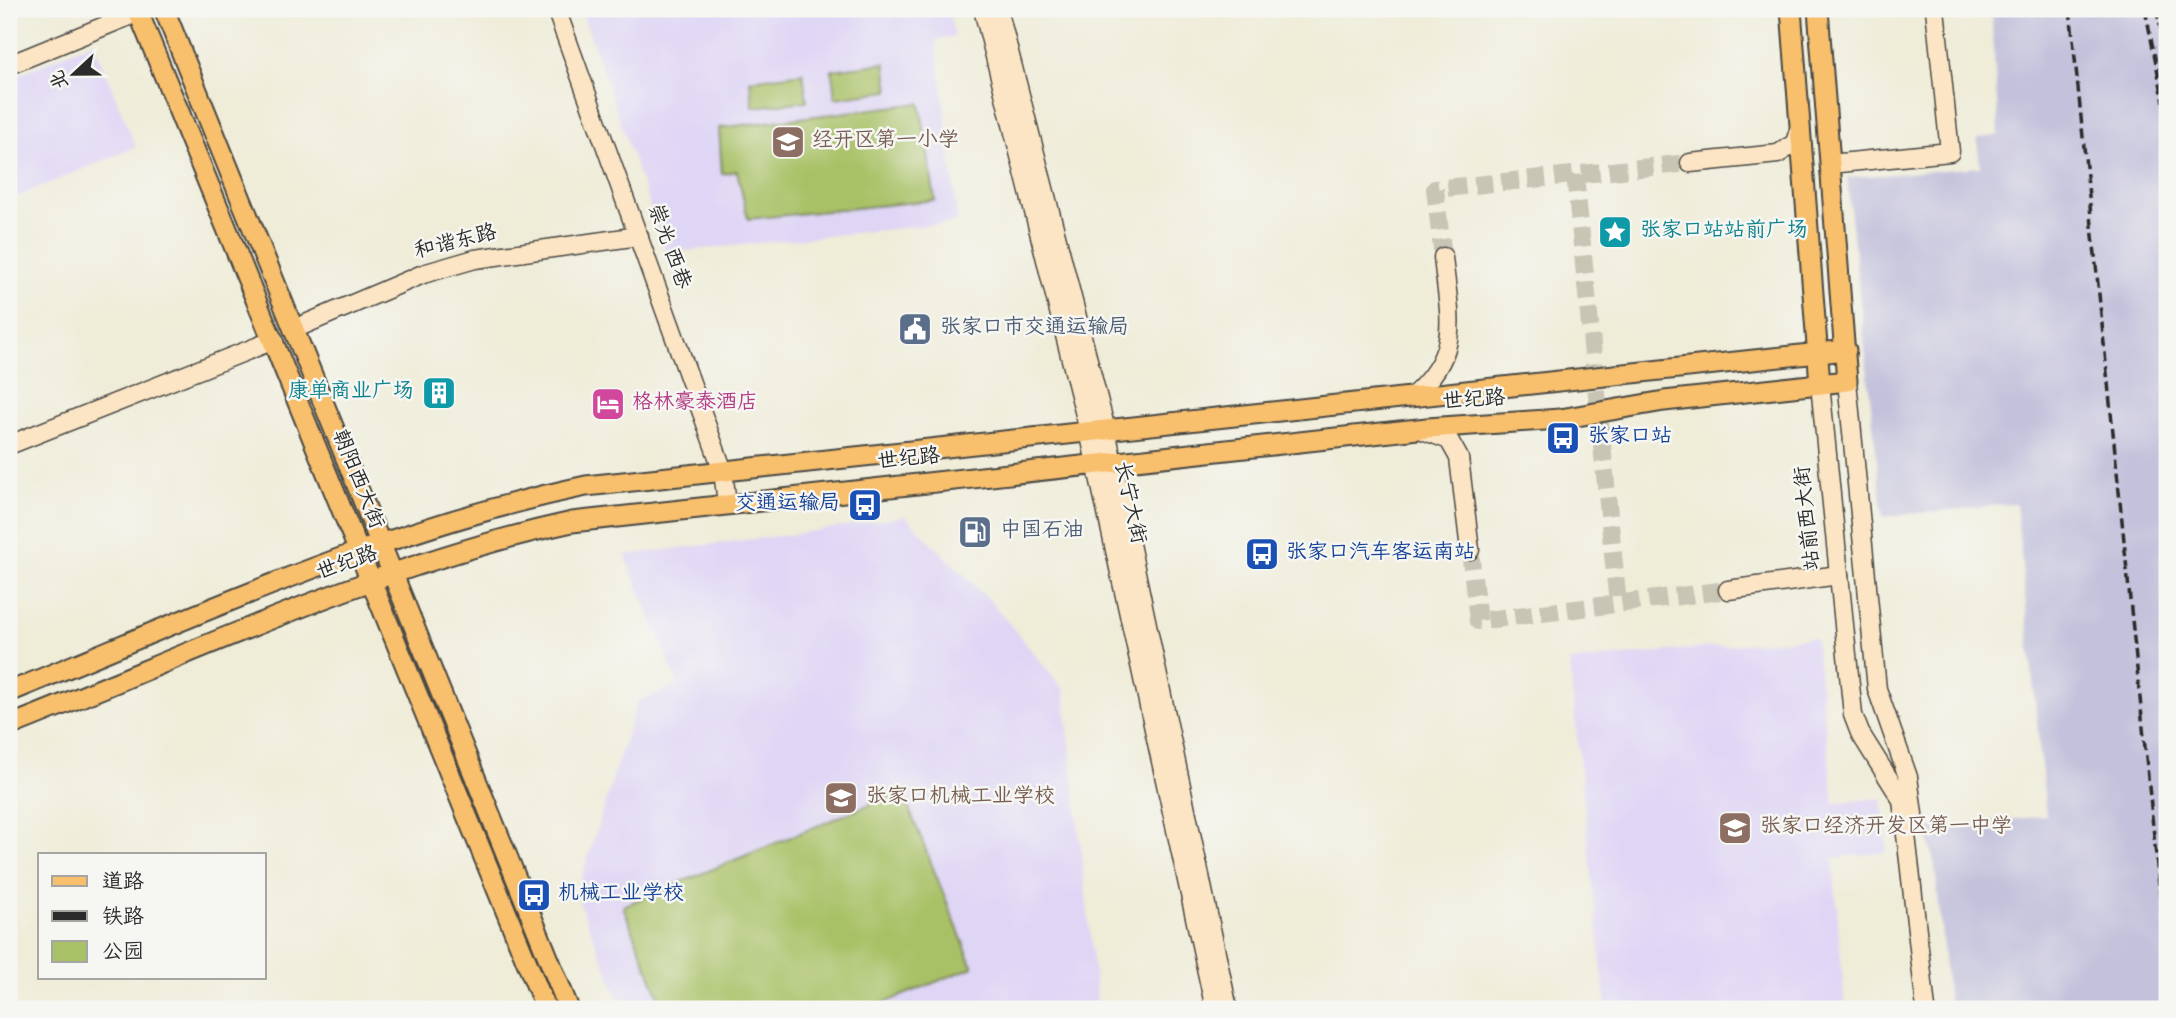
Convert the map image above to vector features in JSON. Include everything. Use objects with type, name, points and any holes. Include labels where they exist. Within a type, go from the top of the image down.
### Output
[{"type":"main road","name":"朝阳西大街","points":[[164,9],[569,1009]]},
{"type":"main road","name":"崇光 西巷","points":[[556,9],[723,471],[727,503]]},
{"type":"main road","name":"长宁大街","points":[[983,9],[1098,430]]},
{"type":"main road","name":"长宁大街","points":[[998,9],[1098,430],[1215,1009]]},
{"type":"main road","name":"站前西大街","points":[[1791,9],[1819,384],[1853,715],[1860,733],[1902,800],[1912,843],[1933,1009]]},
{"type":"main road","name":"站前西大街","points":[[1818,9],[1847,381],[1877,689],[1908,777],[1926,1009]]},
{"type":"main road","points":[[1830,164],[1950,152],[1935,9]]},
{"type":"main road","name":"朝阳西大街","points":[[138,10],[546,1009]]},
{"type":"main road","points":[[9,65],[138,10]]},
{"type":"main road","points":[[1793,31],[1819,29]]},
{"type":"main road","points":[[1690,163],[1778,154],[1795,143],[1800,127]]},
{"type":"main road","name":"和谐东路","points":[[294,329],[423,274],[475,259],[639,236]]},
{"type":"main road","points":[[1443,257],[1450,326],[1447,350],[1440,368],[1404,397],[1408,430],[1442,434],[1449,440],[1459,458],[1470,550]]},
{"type":"main road","points":[[9,445],[274,340]]},
{"type":"main road","name":"世纪路","points":[[9,692],[360,551],[495,506],[565,490],[1846,350]]},
{"type":"main road","points":[[1667,370],[1670,401]]},
{"type":"main road","name":"世纪路","points":[[9,726],[372,579],[509,537],[572,522],[1408,430],[1560,419],[1670,401],[1847,381]]},
{"type":"main road","name":"长宁大街","points":[[1105,463],[1228,1009]]},
{"type":"main road","points":[[1728,590],[1839,575]]},
{"type":"shaded area","name":"经开区第一小学","points":[[581,9],[948,9],[955,37],[936,40],[958,222],[666,253]]},
{"type":"shaded area","points":[[1991,9],[2167,9],[2167,1009],[1949,1009],[1935,865],[1925,828],[2046,816],[2016,503],[1883,517],[1847,178],[1980,167],[1977,139],[1999,135]]},
{"type":"shaded area","points":[[93,42],[136,147],[9,200],[9,79]]},
{"type":"shaded area","name":"张家口机械工业学校","points":[[905,516],[992,603],[1064,690],[1098,1009],[623,1009],[576,895],[637,701],[678,685],[625,555],[803,533]]},
{"type":"shaded area","name":"张家口经济开发区第一中学","points":[[1815,637],[1834,803],[1882,798],[1887,852],[1833,858],[1845,1009],[1606,1009],[1569,661]]},
{"type":"green space","points":[[885,63],[889,91],[835,98],[832,70]]},
{"type":"green space","points":[[803,73],[807,101],[753,107],[750,80]]},
{"type":"green space","points":[[920,103],[935,200],[748,219],[737,171],[722,174],[719,128]]},
{"type":"green space","points":[[902,791],[973,967],[869,1009],[664,1009],[623,906]]},
{"type":"tunnel","points":[[1443,257],[1435,189],[1690,163]]},
{"type":"tunnel","points":[[1575,175],[1618,604]]},
{"type":"tunnel","points":[[1470,550],[1478,621],[1728,590]]},
{"type":"railway","points":[[2070,9],[2167,964]]},
{"type":"railway","points":[[2145,9],[2167,117]]},
{"type":"railway","points":[[2156,9],[2167,54]]},
{"type":"place","name":"经开区第一小学","points":[[788,142]]},
{"type":"place","name":"张家口站站前广场","points":[[1615,232]]},
{"type":"place","name":"张家口市交通运输局","points":[[915,329]]},
{"type":"place","name":"康单商业广场","points":[[439,393]]},
{"type":"place","name":"格林豪泰酒店","points":[[608,404]]},
{"type":"place","name":"张家口站","points":[[1563,438]]},
{"type":"place","name":"交通运输局","points":[[865,505]]},
{"type":"place","name":"中国石油","points":[[975,532]]},
{"type":"place","name":"张家口汽车客运南站","points":[[1262,554]]},
{"type":"place","name":"张家口机械工业学校","points":[[841,798]]},
{"type":"place","name":"张家口经济开发区第一中学","points":[[1735,828]]},
{"type":"place","name":"机械工业学校","points":[[534,895]]}]
